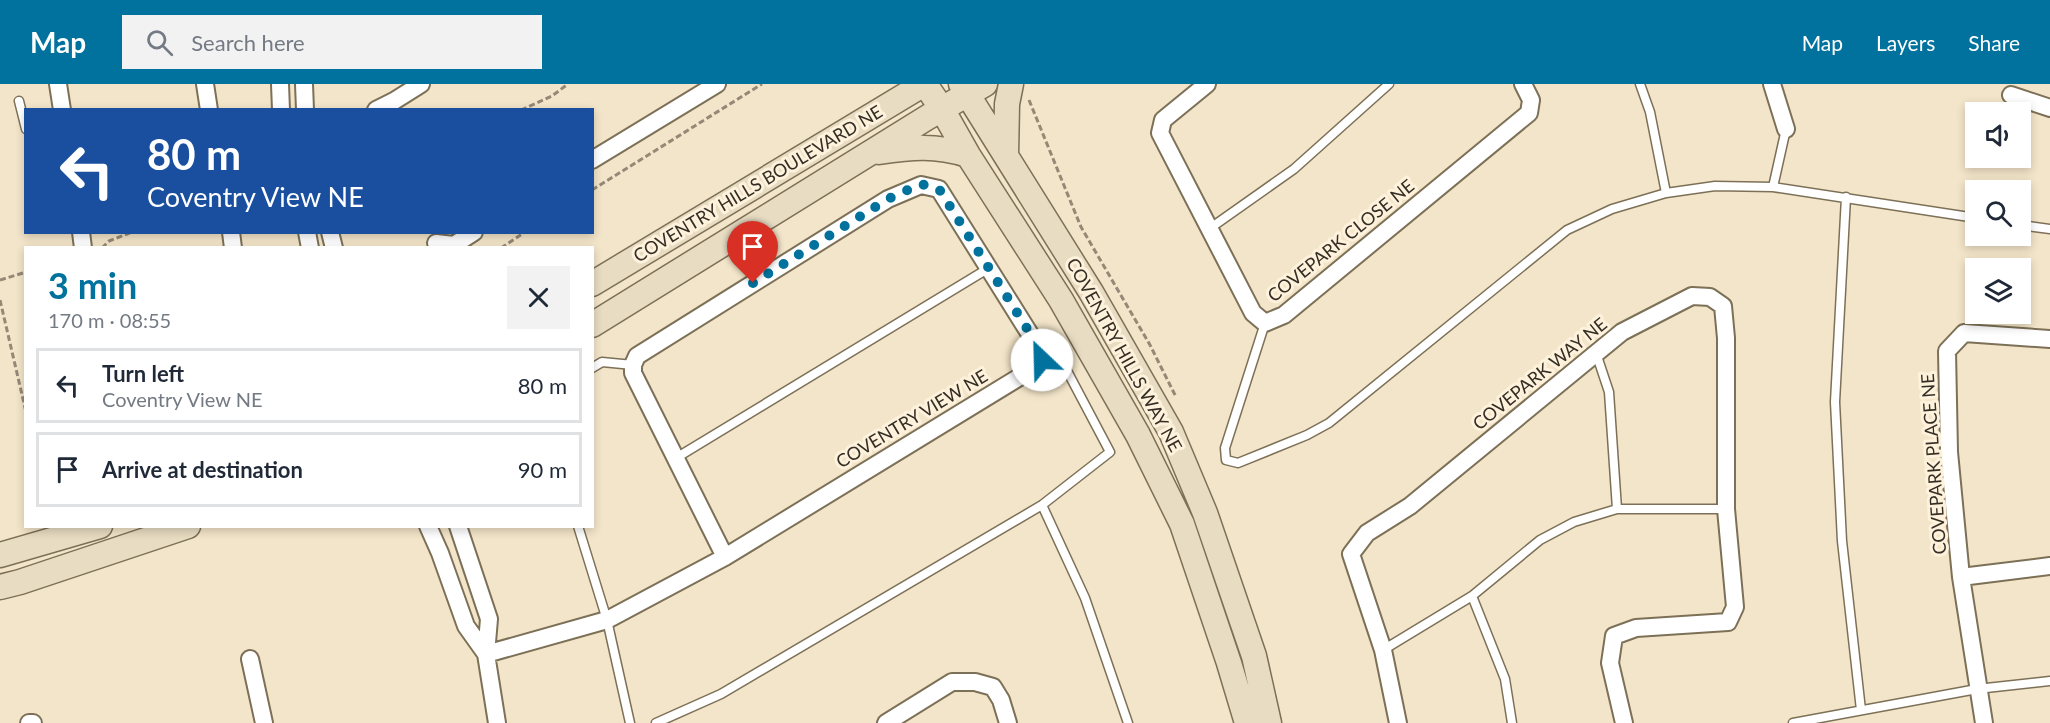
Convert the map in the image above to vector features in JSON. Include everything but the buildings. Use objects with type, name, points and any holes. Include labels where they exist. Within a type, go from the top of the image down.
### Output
[{"type":"street","points":[[58,84],[62,108]]},
{"type":"street","points":[[205,84],[209,108]]},
{"type":"street","points":[[280,84],[281,108]]},
{"type":"street","points":[[304,84],[306,108]]},
{"type":"street","points":[[395,105],[422,84]]},
{"type":"street","points":[[594,159],[717,84]]},
{"type":"street","points":[[874,114],[882,84]]},
{"type":"street","name":"COVENTRY HILLS BOULEVARD NE","points":[[594,283],[924,84]]},
{"type":"street","name":"COVENTRY HILLS WAY NE","points":[[924,84],[942,109],[968,155],[1060,300],[1138,435],[1182,524],[1247,723]]},
{"type":"street","points":[[1006,155],[1007,104],[1011,84]]},
{"type":"street","name":"COVEPARK CLOSE NE","points":[[1207,84],[1163,120],[1160,133],[1253,313],[1265,323],[1284,315],[1529,113],[1531,100],[1523,84]]},
{"type":"street","points":[[1772,84],[1786,129]]},
{"type":"street","name":"COVENTRY HILLS BOULEVARD NE","points":[[594,324],[942,109],[971,88]]},
{"type":"street","name":"COVENTRY HILLS WAY NE","points":[[971,88],[1006,155],[1091,292],[1171,432],[1205,513],[1254,656],[1269,723]]},
{"type":"street","points":[[2011,95],[2050,108]]},
{"type":"street","points":[[870,153],[916,146],[937,147],[968,155]]},
{"type":"street","points":[[725,557],[633,372],[637,356],[888,199],[921,184],[939,189],[1038,346],[1042,360]]},
{"type":"street","points":[[434,241],[454,245],[471,234]]},
{"type":"street","name":"COVEPARK WAY NE","points":[[1398,723],[1383,650],[1351,554],[1367,533],[1410,506],[1622,332],[1692,296],[1710,297],[1723,306],[1726,338],[1726,509],[1734,607],[1728,622],[1636,628],[1614,636],[1610,663],[1624,723]]},
{"type":"street","name":"COVEPARK PLACE NE","points":[[1984,723],[1961,577],[1949,452],[1947,351],[1964,333],[2050,339]]},
{"type":"street","name":"COVENTRY VIEW NE","points":[[486,654],[607,620],[725,557],[1030,370],[1042,360]]},
{"type":"street","points":[[0,555],[93,528]]},
{"type":"street","points":[[0,587],[182,528]]},
{"type":"street","points":[[429,528],[466,626],[486,654]]},
{"type":"street","points":[[459,528],[489,619],[486,654],[497,723]]},
{"type":"street","name":"COVEPARK PLACE NE","points":[[1961,577],[2050,566]]},
{"type":"street","points":[[250,659],[264,723]]},
{"type":"street","points":[[886,723],[952,682],[975,682],[993,687],[1008,723]]},
{"type":"lane","points":[[1209,229],[1294,169],[1389,84]]},
{"type":"lane","points":[[1640,84],[1650,112],[1666,193]]},
{"type":"lane","points":[[19,101],[24,121]]},
{"type":"lane","points":[[1773,187],[1786,129]]},
{"type":"lane","points":[[1265,323],[1225,448],[1226,460],[1238,463],[1329,423],[1567,230],[1612,209],[1666,193],[1715,186],[1773,187],[1965,216]]},
{"type":"lane","points":[[1846,197],[1835,402],[1842,541],[1862,710]]},
{"type":"lane","points":[[2031,226],[2050,229]]},
{"type":"lane","points":[[676,458],[989,268]]},
{"type":"lane","points":[[1596,352],[1610,392],[1617,509]]},
{"type":"lane","points":[[656,723],[721,694],[1042,505],[1110,452],[1065,367],[1042,360]]},
{"type":"lane","points":[[594,367],[602,362],[633,365]]},
{"type":"lane","points":[[1042,505],[1085,598],[1128,723]]},
{"type":"lane","points":[[1383,650],[1472,596],[1540,540],[1574,522],[1617,509],[1726,509]]},
{"type":"lane","points":[[579,528],[607,620],[630,723]]},
{"type":"lane","points":[[1472,596],[1505,680],[1512,723]]},
{"type":"lane","points":[[1793,723],[1977,689],[2050,681]]},
{"type":"path","points":[[525,108],[552,96],[568,84]]},
{"type":"path","points":[[594,189],[762,84]]},
{"type":"path","points":[[104,246],[109,241],[127,234]]},
{"type":"path","points":[[504,246],[522,234]]},
{"type":"path","points":[[0,280],[24,273]]},
{"type":"path","points":[[0,300],[24,403]]},
{"type":"route","points":[[753,283],[888,199],[921,184],[939,189],[1038,346],[1042,360]]}]
